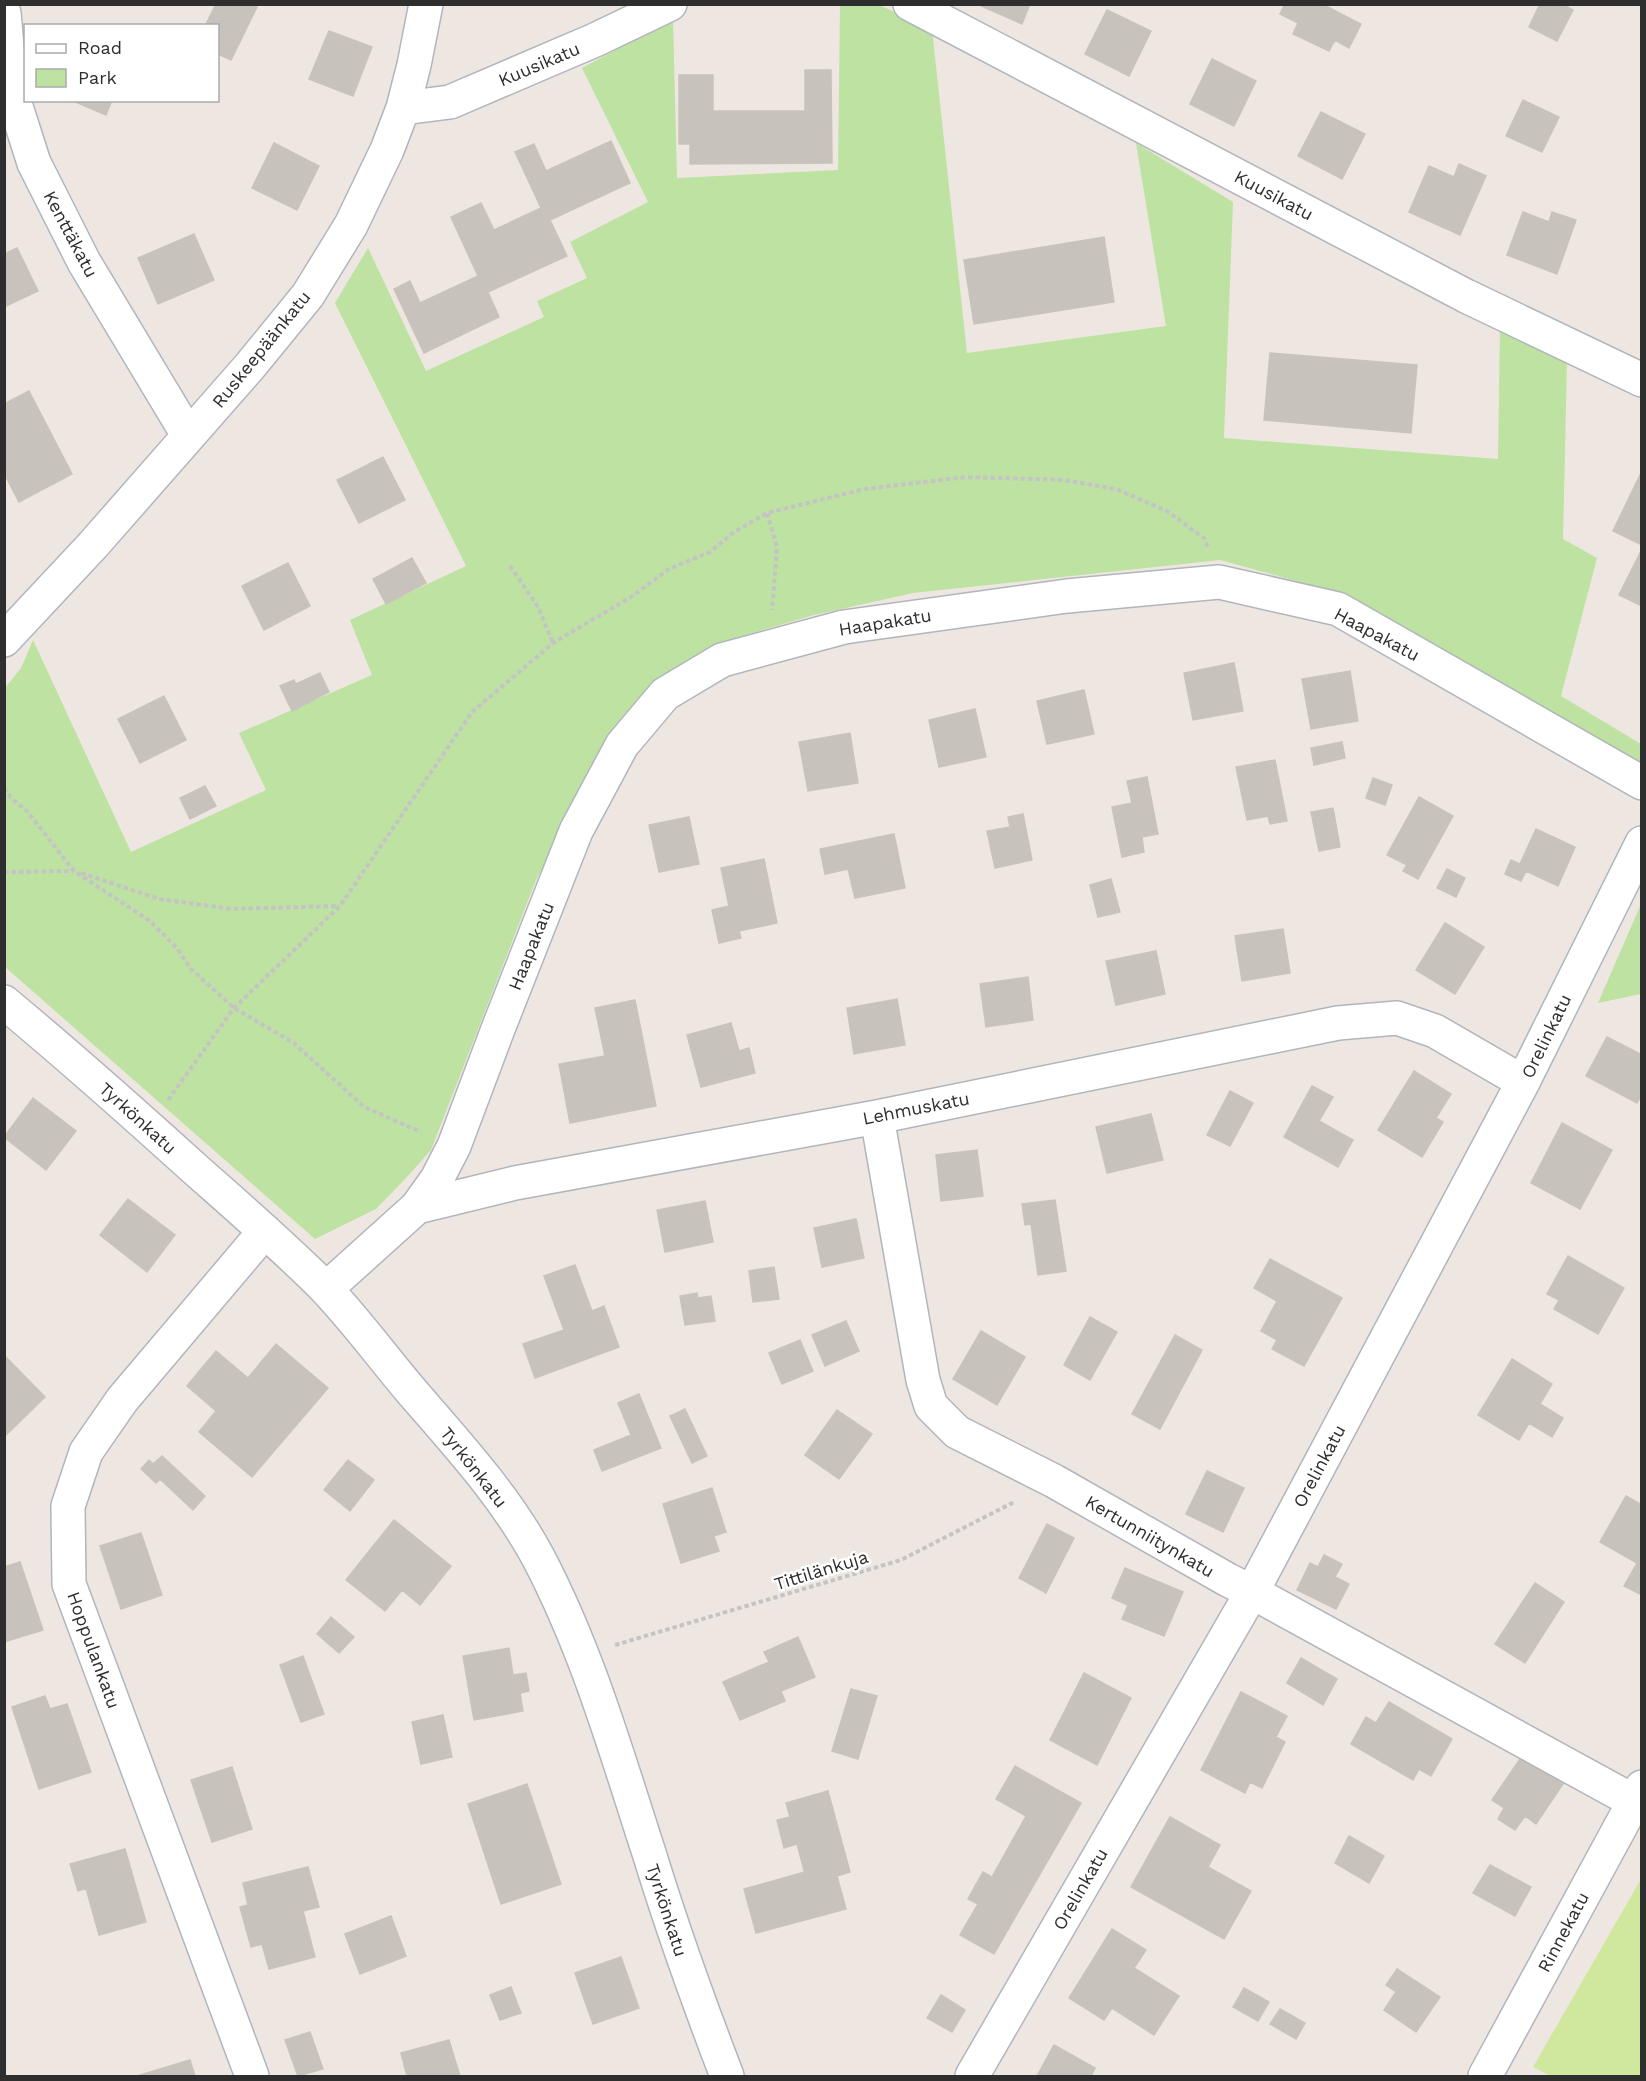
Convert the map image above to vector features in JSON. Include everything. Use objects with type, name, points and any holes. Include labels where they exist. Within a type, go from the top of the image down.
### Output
[{"type":"street","name":"Ruskeepäänkatu","points":[[4,640],[93,545],[250,366],[308,295],[351,225],[387,150],[403,108],[426,4]]},
{"type":"street","name":"Kuusikatu","points":[[403,108],[450,102],[595,40],[670,4]]},
{"type":"street","name":"Kuusikatu","points":[[910,4],[1466,296],[1641,380]]},
{"type":"street","name":"Kenttäkatu","points":[[4,13],[11,91],[34,163],[84,262],[188,435]]},
{"type":"street","name":"Haapakatu","points":[[417,1207],[437,1179],[454,1146],[576,831],[622,745],[665,694],[722,660],[844,627],[1067,596],[1219,582],[1338,609],[1641,783]]},
{"type":"street","name":"Orelinkatu","points":[[972,2076],[1252,1592],[1523,1082],[1641,843]]},
{"type":"street","name":"Tyrkönkatu","points":[[4,1002],[149,1127],[326,1289],[502,1499],[536,1554],[583,1655],[680,1952],[727,2076]]},
{"type":"street","name":"Lehmuskatu","points":[[326,1289],[417,1207],[515,1183],[877,1117],[1338,1023],[1397,1018],[1435,1031],[1523,1082]]},
{"type":"street","name":"Kertunniitynkatu","points":[[877,1117],[923,1380],[931,1406],[957,1432],[1054,1481],[1228,1580],[1637,1794]]},
{"type":"street","name":"Hoppulankatu","points":[[252,2076],[69,1584],[68,1506],[86,1452],[122,1400],[265,1231]]},
{"type":"street","name":"Rinnekatu","points":[[1485,2076],[1637,1794]]},
{"type":"path","points":[[767,513],[777,546],[771,605],[778,645]]},
{"type":"path","points":[[510,566],[538,607],[553,643]]},
{"type":"path","points":[[4,788],[12,799],[27,811],[74,871],[150,921],[177,948],[190,968],[234,1008],[294,1043],[364,1107],[454,1146]]},
{"type":"path","points":[[4,872],[74,871],[159,899],[231,909],[340,906]]},
{"type":"path","points":[[149,1127],[234,1008]]},
{"type":"path","name":"Tittilänkuja","points":[[583,1655],[902,1560],[1054,1481]]},
{"type":"green space","points":[[840,5],[879,5],[932,29],[967,353],[1166,326],[1136,143],[1233,202],[1224,438],[1498,459],[1500,327],[1567,360],[1563,539],[1597,558],[1561,696],[1641,744],[1641,767],[1340,593],[1220,560],[913,593],[814,615],[726,641],[662,680],[608,744],[536,880],[431,1150],[376,1209],[315,1239],[5,967],[5,688],[21,668],[33,640],[131,852],[266,790],[239,733],[372,675],[350,620],[466,566],[335,303],[368,248],[426,371],[544,317],[537,301],[587,278],[570,242],[648,202],[582,68],[673,19],[677,178],[838,170]]},
{"type":"green space","points":[[1641,904],[1641,994],[1598,1003]]},
{"type":"green space","points":[[1641,1879],[1641,2076],[1550,2076],[1533,2067]]},
{"type":"building","points":[[216,4],[251,4],[257,7],[231,60],[219,54],[219,24],[206,24]]},
{"type":"building","points":[[977,4],[1030,4],[1022,24]]},
{"type":"building","points":[[1285,4],[1322,4],[1361,24],[1349,48],[1335,40],[1329,51],[1293,34],[1298,23],[1280,14]]},
{"type":"building","points":[[1540,4],[1562,4],[1573,10],[1557,41],[1529,27]]},
{"type":"building","points":[[1107,10],[1151,31],[1129,76],[1085,54]]},
{"type":"building","points":[[329,31],[372,47],[353,96],[309,79]]},
{"type":"building","points":[[1212,59],[1256,81],[1234,126],[1190,104]]},
{"type":"building","points":[[805,70],[831,70],[832,163],[690,164],[690,144],[679,144],[679,75],[713,75],[713,111],[805,111]]},
{"type":"building","points":[[1523,100],[1559,117],[1542,152],[1506,136]]},
{"type":"building","points":[[76,102],[111,102],[106,115]]},
{"type":"building","points":[[1321,112],[1365,134],[1342,179],[1298,156]]},
{"type":"building","points":[[611,141],[630,183],[550,220],[567,256],[488,292],[499,317],[424,353],[394,289],[410,281],[420,303],[478,276],[451,217],[481,203],[494,230],[541,208],[515,152],[534,144],[546,171]]},
{"type":"building","points":[[274,143],[319,166],[297,210],[252,188]]},
{"type":"building","points":[[1459,164],[1486,176],[1460,235],[1409,212],[1429,166],[1454,177]]},
{"type":"building","points":[[1523,212],[1549,222],[1552,212],[1576,220],[1557,274],[1507,255]]},
{"type":"building","points":[[194,234],[214,280],[158,304],[138,258]]},
{"type":"building","points":[[1104,237],[1114,302],[974,324],[964,260]]},
{"type":"building","points":[[17,248],[38,291],[4,307],[4,254]]},
{"type":"building","points":[[1270,353],[1417,365],[1411,433],[1264,420]]},
{"type":"building","points":[[29,391],[72,474],[19,502],[4,473],[4,404]]},
{"type":"building","points":[[383,457],[405,500],[359,523],[337,480]]},
{"type":"building","points":[[1642,475],[1642,545],[1613,531]]},
{"type":"building","points":[[1642,549],[1642,606],[1619,595]]},
{"type":"building","points":[[412,558],[426,583],[386,604],[373,579]]},
{"type":"building","points":[[288,563],[310,606],[264,630],[242,586]]},
{"type":"building","points":[[1234,663],[1243,711],[1193,720],[1184,673]]},
{"type":"building","points":[[1350,671],[1358,721],[1311,729],[1302,679]]},
{"type":"building","points":[[320,673],[329,692],[292,711],[280,686],[294,680],[296,684]]},
{"type":"building","points":[[1084,690],[1094,734],[1047,744],[1037,701]]},
{"type":"building","points":[[164,696],[186,740],[140,763],[118,719]]},
{"type":"building","points":[[975,709],[986,757],[939,767],[929,720]]},
{"type":"building","points":[[850,733],[858,783],[808,791],[799,742]]},
{"type":"building","points":[[1342,742],[1345,758],[1314,765],[1311,748]]},
{"type":"building","points":[[1275,760],[1287,821],[1270,824],[1268,816],[1247,820],[1236,767]]},
{"type":"building","points":[[1147,777],[1158,834],[1142,837],[1144,852],[1122,857],[1112,807],[1132,803],[1127,781]]},
{"type":"building","points":[[1373,778],[1392,785],[1385,805],[1366,798]]},
{"type":"building","points":[[205,786],[216,806],[190,819],[180,798]]},
{"type":"building","points":[[1419,797],[1453,816],[1418,879],[1403,871],[1407,865],[1387,855]]},
{"type":"building","points":[[1333,808],[1340,847],[1319,851],[1311,812]]},
{"type":"building","points":[[1023,814],[1032,860],[995,868],[987,831],[1010,827],[1008,817]]},
{"type":"building","points":[[689,817],[699,864],[659,872],[649,825]]},
{"type":"building","points":[[1536,829],[1575,847],[1558,886],[1526,871],[1521,881],[1505,874],[1511,860],[1520,864]]},
{"type":"building","points":[[894,834],[905,888],[855,898],[848,869],[825,874],[820,849]]},
{"type":"building","points":[[764,859],[777,923],[739,931],[741,938],[719,943],[712,910],[729,906],[721,868]]},
{"type":"building","points":[[1447,869],[1465,878],[1456,897],[1437,888]]},
{"type":"building","points":[[1111,879],[1120,912],[1098,917],[1090,885]]},
{"type":"building","points":[[1445,923],[1484,947],[1455,994],[1416,970]]},
{"type":"building","points":[[1283,929],[1290,973],[1242,981],[1235,936]]},
{"type":"building","points":[[1156,951],[1165,994],[1116,1005],[1106,961]]},
{"type":"building","points":[[1028,977],[1033,1020],[986,1027],[980,984]]},
{"type":"building","points":[[897,999],[905,1045],[854,1054],[847,1008]]},
{"type":"building","points":[[635,1000],[656,1106],[570,1123],[559,1064],[605,1056],[595,1008]]},
{"type":"building","points":[[731,1023],[739,1051],[749,1048],[755,1073],[701,1087],[687,1035]]},
{"type":"building","points":[[1607,1037],[1642,1055],[1642,1094],[1637,1103],[1586,1076]]},
{"type":"building","points":[[1414,1071],[1451,1094],[1436,1118],[1443,1122],[1422,1157],[1378,1130]]},
{"type":"building","points":[[1312,1086],[1333,1097],[1319,1121],[1353,1140],[1338,1167],[1284,1137]]},
{"type":"building","points":[[1230,1091],[1253,1103],[1230,1146],[1207,1135]]},
{"type":"building","points":[[33,1098],[76,1131],[46,1170],[4,1137]]},
{"type":"building","points":[[1151,1114],[1163,1160],[1107,1173],[1096,1127]]},
{"type":"building","points":[[1562,1123],[1612,1150],[1580,1209],[1531,1183]]},
{"type":"building","points":[[977,1150],[983,1196],[941,1201],[936,1155]]},
{"type":"building","points":[[128,1199],[175,1235],[147,1272],[100,1235]]},
{"type":"building","points":[[1055,1200],[1066,1271],[1038,1275],[1031,1224],[1025,1225],[1022,1204]]},
{"type":"building","points":[[705,1201],[713,1242],[665,1252],[657,1210]]},
{"type":"building","points":[[856,1219],[864,1258],[822,1267],[814,1228]]},
{"type":"building","points":[[1568,1256],[1624,1288],[1598,1334],[1554,1309],[1559,1300],[1547,1294]]},
{"type":"building","points":[[1270,1259],[1342,1298],[1304,1366],[1272,1349],[1277,1340],[1261,1331],[1277,1301],[1254,1288]]},
{"type":"building","points":[[575,1265],[592,1311],[604,1306],[619,1347],[535,1378],[523,1344],[564,1330],[544,1276]]},
{"type":"building","points":[[774,1267],[779,1299],[753,1302],[749,1271]]},
{"type":"building","points":[[697,1293],[698,1298],[711,1296],[715,1321],[685,1325],[680,1296]]},
{"type":"building","points":[[1090,1317],[1117,1332],[1090,1380],[1064,1365]]},
{"type":"building","points":[[846,1321],[859,1351],[825,1366],[812,1335]]},
{"type":"building","points":[[981,1331],[1025,1357],[997,1405],[953,1379]]},
{"type":"building","points":[[1175,1335],[1202,1350],[1160,1429],[1132,1414]]},
{"type":"building","points":[[800,1340],[813,1371],[782,1384],[769,1353]]},
{"type":"building","points":[[276,1344],[328,1388],[252,1477],[199,1432],[216,1411],[187,1386],[216,1351],[248,1378]]},
{"type":"building","points":[[4,1355],[45,1397],[4,1437]]},
{"type":"building","points":[[1512,1359],[1552,1384],[1540,1404],[1563,1418],[1552,1437],[1529,1423],[1519,1440],[1478,1415]]},
{"type":"building","points":[[639,1394],[661,1448],[602,1471],[594,1450],[631,1435],[618,1403]]},
{"type":"building","points":[[685,1409],[707,1456],[692,1463],[670,1416]]},
{"type":"building","points":[[837,1410],[872,1434],[839,1479],[805,1455]]},
{"type":"building","points":[[162,1456],[205,1496],[193,1510],[160,1479],[156,1483],[141,1469],[149,1460],[153,1464]]},
{"type":"building","points":[[348,1460],[374,1480],[350,1511],[324,1490]]},
{"type":"building","points":[[1207,1471],[1244,1488],[1223,1532],[1186,1514]]},
{"type":"building","points":[[712,1488],[726,1532],[714,1536],[719,1551],[681,1563],[663,1504]]},
{"type":"building","points":[[1626,1496],[1642,1505],[1642,1595],[1624,1586],[1637,1563],[1600,1542]]},
{"type":"building","points":[[394,1520],[451,1566],[420,1605],[402,1590],[385,1611],[346,1580]]},
{"type":"building","points":[[1047,1524],[1074,1538],[1046,1593],[1019,1578]]},
{"type":"building","points":[[141,1533],[162,1595],[121,1609],[100,1546]]},
{"type":"building","points":[[1324,1555],[1342,1564],[1335,1577],[1349,1584],[1336,1609],[1297,1590],[1310,1563],[1318,1567]]},
{"type":"building","points":[[20,1562],[43,1630],[4,1642],[4,1567]]},
{"type":"building","points":[[1125,1568],[1183,1592],[1164,1636],[1122,1619],[1128,1605],[1112,1598]]},
{"type":"building","points":[[1535,1583],[1564,1602],[1525,1663],[1495,1644]]},
{"type":"building","points":[[331,1617],[354,1637],[339,1653],[317,1634]]},
{"type":"building","points":[[798,1637],[815,1677],[781,1691],[785,1701],[740,1720],[723,1682],[769,1662],[764,1652]]},
{"type":"building","points":[[509,1648],[513,1675],[526,1673],[529,1691],[520,1693],[523,1711],[474,1720],[463,1656]]},
{"type":"building","points":[[303,1656],[324,1714],[301,1722],[280,1665]]},
{"type":"building","points":[[1301,1658],[1337,1679],[1323,1705],[1287,1683]]},
{"type":"building","points":[[1084,1673],[1131,1698],[1097,1765],[1050,1740]]},
{"type":"building","points":[[851,1689],[877,1696],[858,1759],[832,1751]]},
{"type":"building","points":[[1241,1692],[1287,1716],[1276,1737],[1285,1742],[1262,1788],[1250,1782],[1245,1793],[1201,1770]]},
{"type":"building","points":[[45,1696],[50,1709],[67,1704],[91,1772],[39,1789],[12,1707]]},
{"type":"building","points":[[1389,1702],[1452,1739],[1431,1776],[1419,1769],[1413,1780],[1351,1744],[1366,1717],[1376,1723]]},
{"type":"building","points":[[443,1715],[452,1757],[421,1764],[412,1722]]},
{"type":"building","points":[[1522,1756],[1563,1784],[1536,1824],[1525,1816],[1515,1830],[1498,1819],[1504,1808],[1492,1800]]},
{"type":"building","points":[[1015,1766],[1081,1803],[994,1954],[960,1935],[978,1904],[968,1899],[983,1872],[992,1877],[1026,1816],[996,1799]]},
{"type":"building","points":[[232,1767],[252,1829],[212,1842],[191,1780]]},
{"type":"building","points":[[527,1784],[561,1884],[501,1904],[468,1804]]},
{"type":"building","points":[[828,1791],[850,1872],[808,1885],[797,1844],[784,1848],[777,1820],[790,1817],[786,1803]]},
{"type":"building","points":[[1170,1817],[1220,1845],[1208,1867],[1251,1891],[1224,1939],[1131,1887]]},
{"type":"building","points":[[1349,1836],[1384,1856],[1369,1883],[1335,1863]]},
{"type":"building","points":[[125,1849],[146,1922],[99,1935],[86,1888],[78,1891],[70,1864]]},
{"type":"building","points":[[1490,1865],[1531,1887],[1515,1916],[1473,1893]]},
{"type":"building","points":[[308,1867],[319,1907],[303,1911],[315,1957],[269,1969],[262,1944],[251,1947],[240,1907],[248,1905],[243,1883]]},
{"type":"building","points":[[805,1872],[808,1885],[837,1876],[846,1909],[756,1933],[744,1889]]},
{"type":"building","points":[[391,1916],[406,1956],[360,1974],[345,1934]]},
{"type":"building","points":[[1112,1929],[1146,1950],[1134,1968],[1179,1996],[1154,2035],[1112,2008],[1104,2020],[1069,1998]]},
{"type":"building","points":[[621,1957],[639,2008],[593,2024],[575,1973]]},
{"type":"building","points":[[1397,1969],[1440,1997],[1416,2032],[1384,2010],[1396,1992],[1386,1985]]},
{"type":"building","points":[[511,1987],[521,2013],[500,2020],[490,1995]]},
{"type":"building","points":[[1244,1988],[1269,2002],[1258,2021],[1233,2007]]},
{"type":"building","points":[[941,1995],[965,2010],[952,2032],[927,2018]]},
{"type":"building","points":[[1280,2009],[1305,2023],[1296,2039],[1270,2024]]},
{"type":"building","points":[[310,2032],[323,2069],[298,2076],[285,2040]]},
{"type":"building","points":[[449,2040],[460,2076],[407,2076],[401,2053]]},
{"type":"building","points":[[1054,2045],[1095,2068],[1091,2076],[1037,2076]]},
{"type":"building","points":[[190,2060],[195,2076],[137,2076]]}]
